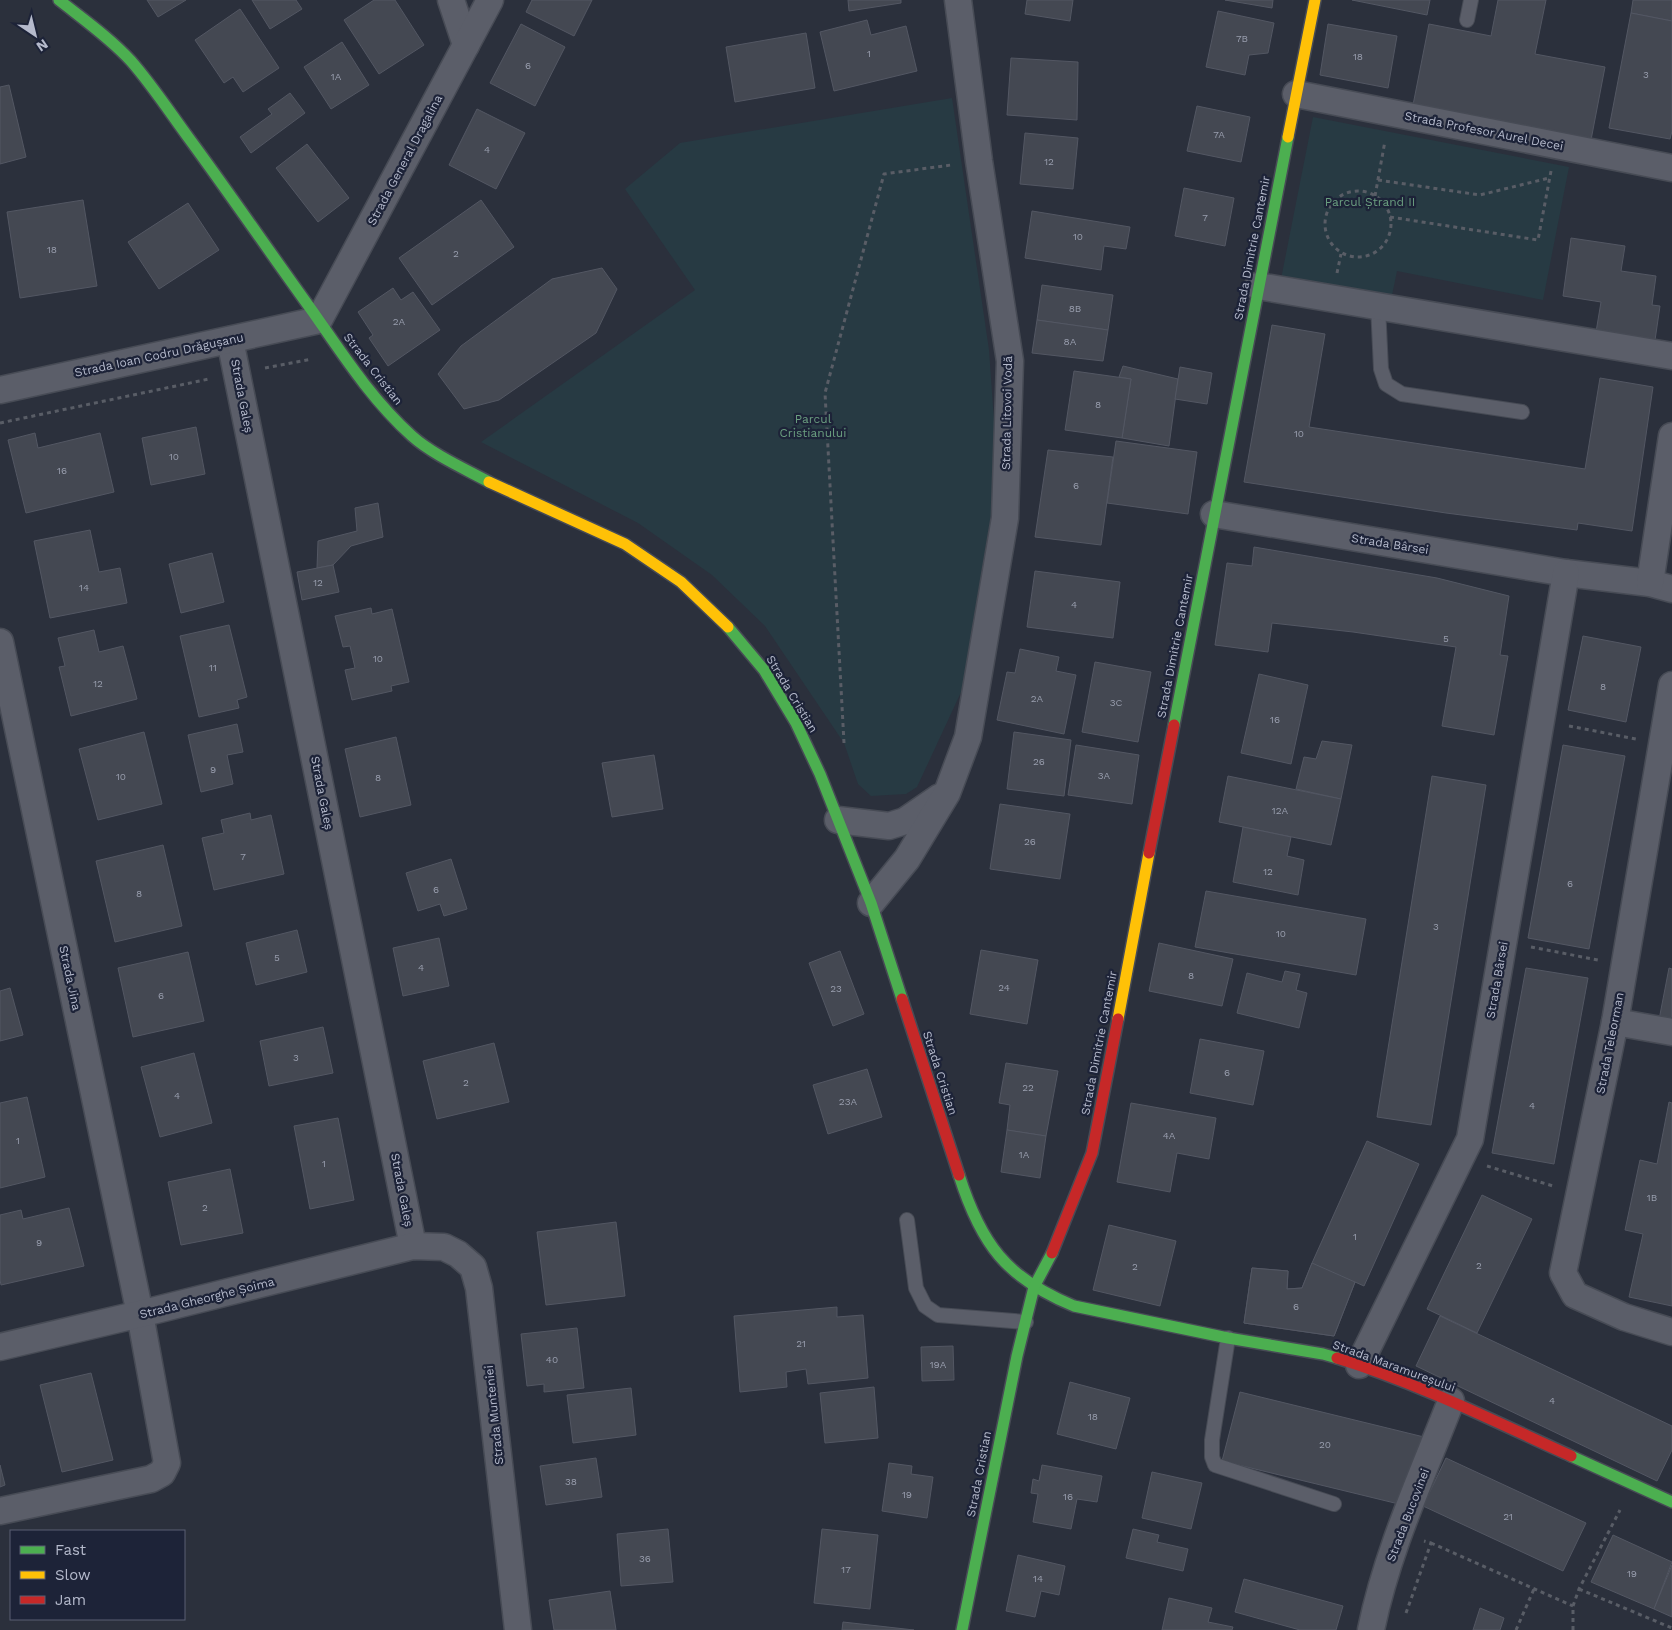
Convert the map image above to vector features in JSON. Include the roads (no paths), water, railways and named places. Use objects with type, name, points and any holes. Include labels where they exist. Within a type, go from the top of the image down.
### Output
[{"type":"main road","name":"Strada Cristian","points":[[59,0],[108,39],[130,60],[150,85],[360,378],[387,411],[414,437],[442,456],[489,482],[625,544],[681,582],[725,623],[764,670],[796,723],[820,774],[871,903],[960,1179],[976,1222],[996,1254],[1015,1274],[1034,1287],[1017,1356],[962,1630]]},
{"type":"main road","name":"Strada Dimitrie Cantemir","points":[[1034,1287],[1051,1256],[1092,1153],[1258,286],[1315,0]]},
{"type":"main road","name":"Strada Maramureșului","points":[[1034,1287],[1074,1306],[1228,1338],[1323,1354],[1360,1365],[1451,1401],[1672,1502]]},
{"type":"street","points":[[451,0],[466,45]]},
{"type":"street","name":"Strada General Dragalina","points":[[319,320],[490,0]]},
{"type":"street","name":"Strada Litovoi Vodă","points":[[871,903],[907,859],[947,793],[968,737],[1005,518],[1010,361],[979,161],[958,0]]},
{"type":"street","name":"Strada Profesor Aurel Decei","points":[[1296,94],[1672,168]]},
{"type":"street","points":[[1258,286],[1672,356]]},
{"type":"street","name":"Strada Ioan Codru Drăgușanu","points":[[0,390],[319,320]]},
{"type":"street","name":"Strada Galeș","points":[[230,340],[413,1246]]},
{"type":"street","points":[[1661,586],[1672,436]]},
{"type":"street","name":"Strada Bârsei","points":[[1214,514],[1566,573],[1661,586]]},
{"type":"street","name":"Strada Bârsei","points":[[1360,1365],[1470,1139],[1566,573]]},
{"type":"street","name":"Strada Jina","points":[[0,642],[140,1314],[167,1463],[162,1473],[151,1479],[0,1511]]},
{"type":"street","name":"Strada Teleorman","points":[[1672,685],[1614,1022],[1563,1274],[1575,1296],[1624,1317],[1672,1332]]},
{"type":"street","points":[[838,820],[889,826],[904,821],[947,793]]},
{"type":"street","points":[[1614,1022],[1672,1032]]},
{"type":"street","name":"Strada Gheorghe Șoima","points":[[0,1347],[413,1246]]},
{"type":"street","name":"Strada Munteniei","points":[[413,1246],[444,1247],[458,1254],[473,1267],[479,1288],[518,1630]]},
{"type":"street","name":"Strada Bucovinei","points":[[1371,1630],[1378,1596],[1451,1401]]},
{"type":"lane","points":[[1467,20],[1471,0]]},
{"type":"lane","points":[[1378,306],[1380,370],[1386,384],[1402,394],[1522,412]]},
{"type":"lane","points":[[907,1220],[916,1288],[925,1306],[938,1315],[1026,1322]]},
{"type":"lane","points":[[1228,1338],[1212,1440],[1212,1457],[1215,1465],[1334,1504]]},
{"type":"park label","name":"Parcul Ștrand II","points":[[1370,202]]},
{"type":"park label","name":"Parcul Cristianului","points":[[813,426]]}]
